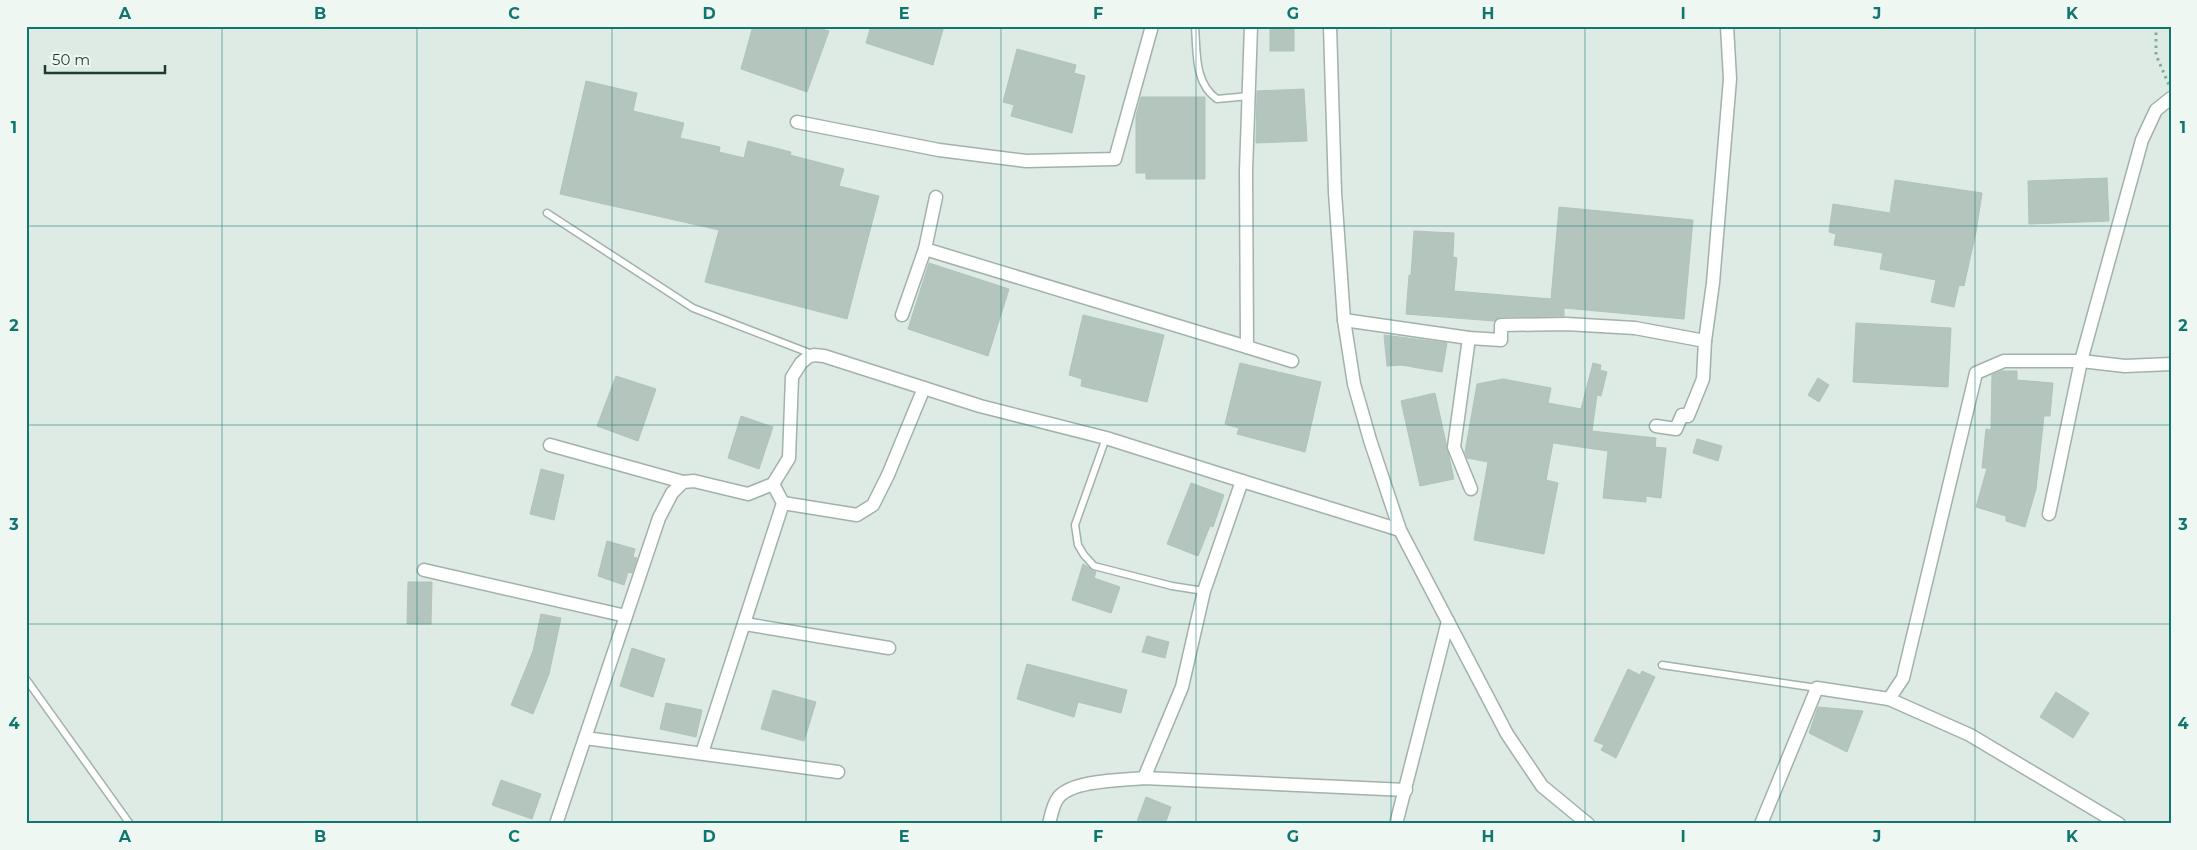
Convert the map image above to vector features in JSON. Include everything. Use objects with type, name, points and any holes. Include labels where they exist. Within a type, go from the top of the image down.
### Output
[{"type":"street","points":[[797,122],[939,150],[1026,162],[1115,159],[1152,26]]},
{"type":"street","points":[[1247,347],[1246,171],[1251,26]]},
{"type":"street","points":[[1330,26],[1335,192],[1344,320],[1354,384],[1400,530],[1507,734],[1542,786],[1588,824]]},
{"type":"street","points":[[1656,426],[1676,429],[1682,415],[1688,416],[1703,380],[1730,79],[1727,26]]},
{"type":"street","points":[[2049,514],[2081,361],[2142,140],[2156,110],[2171,98]]},
{"type":"street","points":[[902,315],[925,249],[936,198]]},
{"type":"street","points":[[925,249],[1292,361]]},
{"type":"street","points":[[1344,320],[1469,338],[1501,340],[1501,325],[1566,324],[1635,328],[1705,341]]},
{"type":"street","points":[[1469,338],[1454,447],[1471,489]]},
{"type":"street","points":[[550,445],[683,482],[694,481],[748,494],[773,484],[789,458],[792,377],[801,363],[814,355],[980,406],[1106,438],[1400,530]]},
{"type":"street","points":[[1888,699],[1903,678],[1976,373],[2004,362],[2081,361],[2124,366],[2171,364]]},
{"type":"street","points":[[783,502],[857,515],[872,505],[888,475],[924,388]]},
{"type":"street","points":[[1144,778],[1182,687],[1204,591],[1242,481]]},
{"type":"street","points":[[556,824],[659,518],[672,493],[683,482]]},
{"type":"street","points":[[702,754],[783,502],[773,484]]},
{"type":"street","points":[[424,570],[626,616]]},
{"type":"street","points":[[1396,824],[1448,621]]},
{"type":"street","points":[[745,624],[889,648]]},
{"type":"street","points":[[1761,824],[1818,688],[1888,699],[1970,735],[2118,824]]},
{"type":"street","points":[[586,738],[838,772]]},
{"type":"street","points":[[1049,824],[1057,798],[1068,789],[1103,782],[1144,778],[1406,790]]},
{"type":"lane","points":[[1195,26],[1200,80],[1208,93],[1217,99],[1249,96]]},
{"type":"lane","points":[[547,213],[692,308],[814,355]]},
{"type":"lane","points":[[1106,438],[1075,525],[1078,545],[1084,555],[1094,566],[1172,586],[1204,591]]},
{"type":"lane","points":[[1662,665],[1818,688]]},
{"type":"lane","points":[[26,680],[129,823]]},
{"type":"path","points":[[2156,26],[2156,55],[2171,87]]},
{"type":"building","points":[[753,26],[811,26],[829,31],[807,92],[741,69]]},
{"type":"building","points":[[871,26],[944,26],[933,65],[866,43]]},
{"type":"building","points":[[1270,26],[1294,26],[1294,51],[1270,51]]},
{"type":"building","points":[[1017,49],[1076,65],[1074,73],[1085,76],[1072,133],[1011,116],[1014,105],[1003,102]]},
{"type":"building","points":[[586,81],[637,93],[633,111],[684,123],[680,138],[720,147],[719,152],[744,158],[748,141],[791,152],[790,155],[844,169],[839,186],[879,196],[847,319],[705,282],[719,230],[560,194]]},
{"type":"building","points":[[1304,89],[1307,141],[1256,143],[1257,91]]},
{"type":"building","points":[[1141,97],[1205,97],[1205,179],[1146,179],[1146,173],[1136,173],[1136,116]]},
{"type":"building","points":[[2107,178],[2109,221],[2029,224],[2028,181]]},
{"type":"building","points":[[1895,180],[1982,193],[1976,232],[1964,286],[1959,285],[1954,307],[1931,302],[1936,280],[1880,269],[1883,253],[1834,245],[1836,234],[1829,232],[1833,204],[1890,213]]},
{"type":"building","points":[[1559,207],[1693,220],[1684,319],[1564,308],[1564,316],[1501,317],[1494,321],[1406,314],[1414,231],[1454,233],[1453,257],[1457,258],[1454,291],[1551,299]]},
{"type":"building","points":[[929,263],[1009,289],[988,356],[908,329]]},
{"type":"building","points":[[1083,315],[1164,335],[1147,402],[1081,386],[1082,379],[1069,375]]},
{"type":"building","points":[[1856,323],[1951,328],[1948,387],[1853,382]]},
{"type":"building","points":[[1384,335],[1447,343],[1442,372],[1401,365],[1387,366]]},
{"type":"building","points":[[1240,363],[1321,382],[1305,452],[1237,434],[1239,428],[1225,424]]},
{"type":"building","points":[[1593,363],[1601,365],[1600,370],[1607,372],[1601,396],[1597,395],[1592,431],[1656,438],[1655,447],[1666,448],[1661,498],[1646,496],[1646,502],[1603,498],[1608,451],[1553,443],[1546,480],[1558,483],[1544,554],[1474,540],[1488,462],[1467,458],[1465,452],[1477,384],[1503,379],[1551,388],[1548,403],[1581,409]]},
{"type":"building","points":[[2002,371],[2017,371],[2017,380],[2053,383],[2050,416],[2044,416],[2036,489],[2025,527],[2006,521],[2006,516],[1976,507],[1987,468],[1982,468],[1986,429],[1991,430],[1992,375]]},
{"type":"building","points":[[616,376],[656,389],[638,441],[597,426]]},
{"type":"building","points":[[1818,378],[1829,385],[1819,402],[1808,395]]},
{"type":"building","points":[[1435,393],[1454,479],[1420,486],[1401,401]]},
{"type":"building","points":[[741,416],[773,427],[759,469],[728,458]]},
{"type":"building","points":[[1697,439],[1722,446],[1718,461],[1693,453]]},
{"type":"building","points":[[541,469],[564,475],[554,520],[530,514]]},
{"type":"building","points":[[1191,483],[1224,495],[1213,527],[1210,526],[1198,556],[1167,544]]},
{"type":"building","points":[[607,541],[635,549],[633,557],[637,558],[632,573],[628,572],[624,585],[598,576]]},
{"type":"building","points":[[1083,564],[1096,572],[1094,578],[1120,587],[1111,613],[1072,600]]},
{"type":"building","points":[[408,582],[432,582],[431,624],[407,624]]},
{"type":"building","points":[[541,614],[561,618],[549,674],[533,714],[511,705],[533,651]]},
{"type":"building","points":[[1147,636],[1169,642],[1165,658],[1142,652]]},
{"type":"building","points":[[632,648],[665,659],[653,697],[620,686]]},
{"type":"building","points":[[1027,664],[1127,690],[1121,713],[1078,702],[1074,717],[1017,699]]},
{"type":"building","points":[[1628,669],[1640,675],[1642,671],[1655,677],[1616,758],[1601,750],[1604,745],[1594,741]]},
{"type":"building","points":[[773,690],[816,702],[804,741],[761,729]]},
{"type":"building","points":[[2056,692],[2089,713],[2073,738],[2040,717]]},
{"type":"building","points":[[666,703],[702,710],[696,737],[660,729]]},
{"type":"building","points":[[1818,707],[1863,711],[1847,752],[1809,733]]},
{"type":"building","points":[[501,780],[541,794],[532,819],[492,805]]},
{"type":"building","points":[[1146,797],[1171,807],[1165,824],[1136,824]]}]
